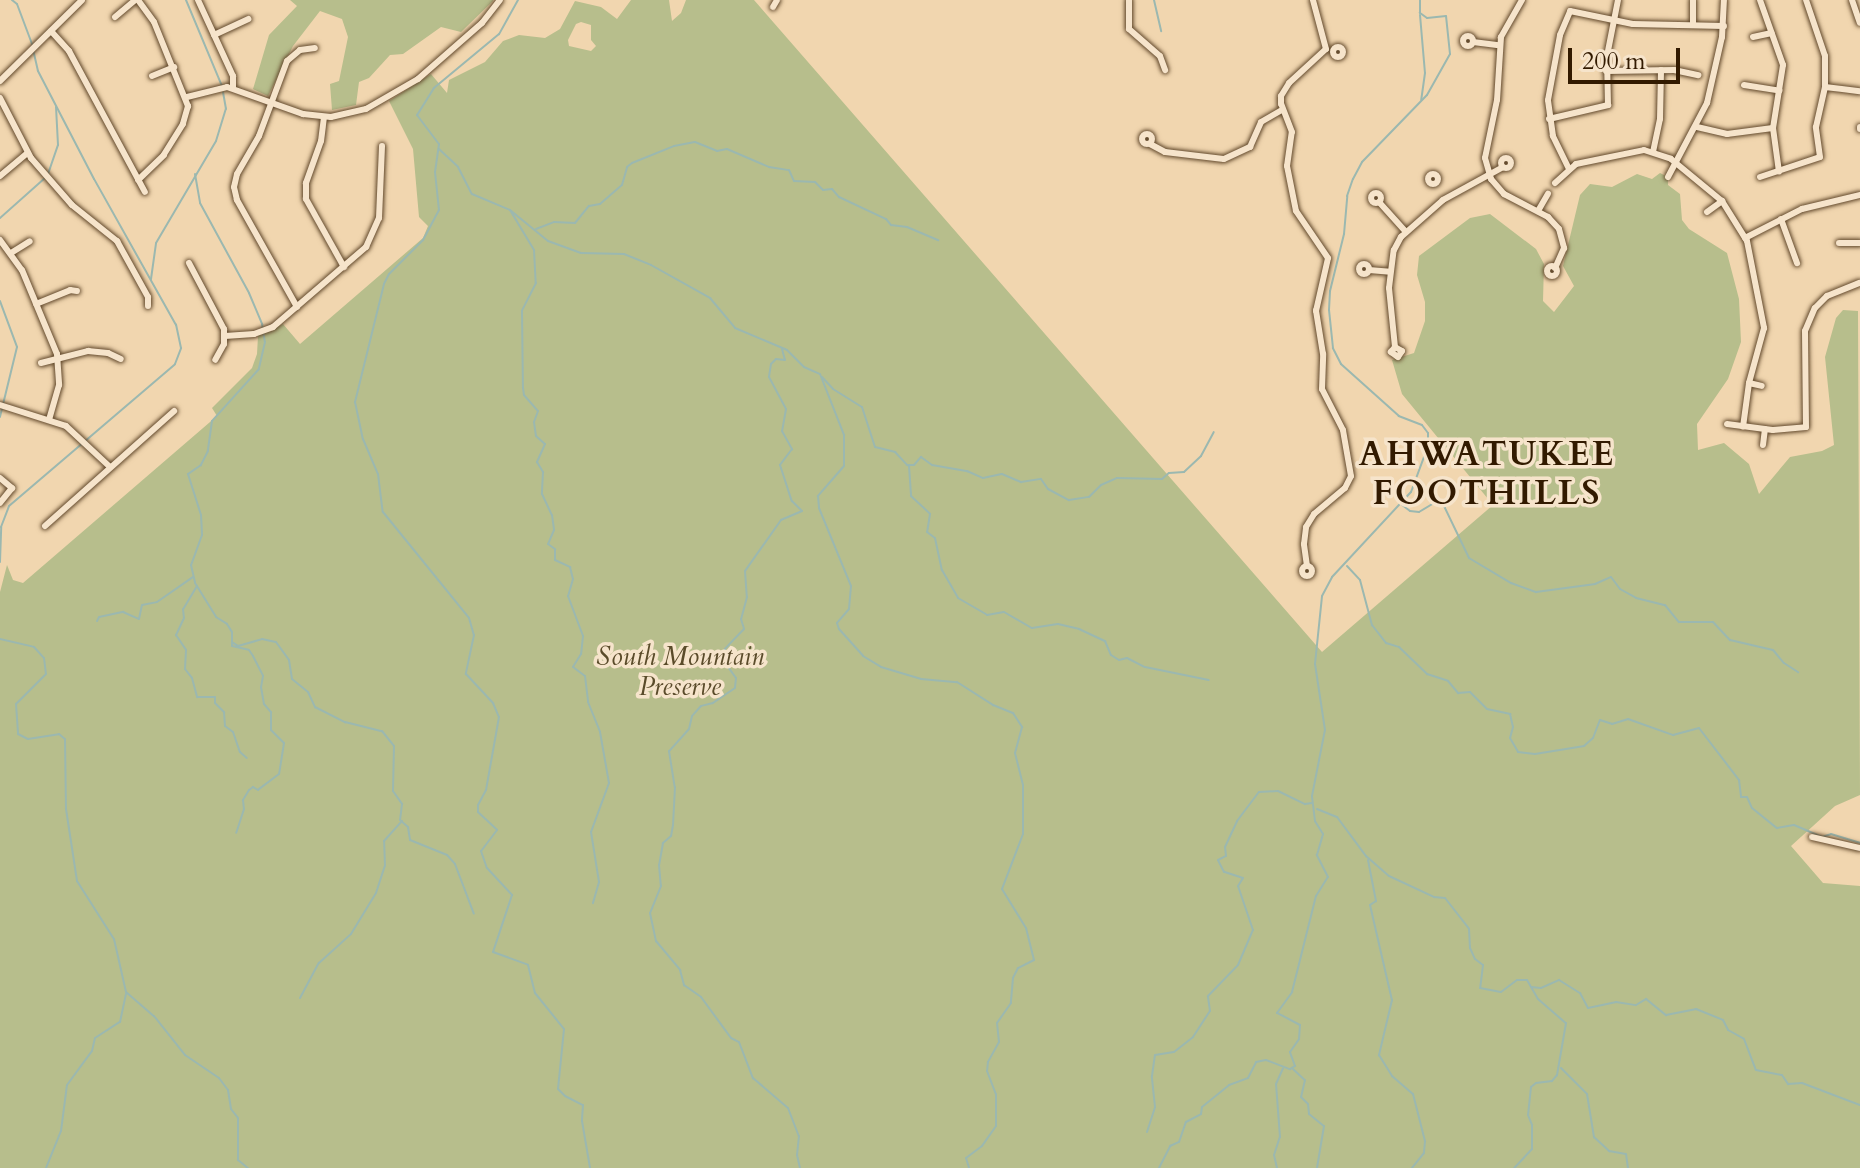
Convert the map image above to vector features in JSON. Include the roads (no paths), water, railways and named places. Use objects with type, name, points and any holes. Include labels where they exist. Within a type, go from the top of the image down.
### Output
[{"type":"street","points":[[0,81],[26,59],[82,0]]},
{"type":"street","points":[[115,17],[137,0],[154,22],[187,97],[187,115],[183,124],[156,165],[138,180]]},
{"type":"street","points":[[198,0],[233,76],[230,88]]},
{"type":"street","points":[[187,97],[217,88],[230,88],[303,114],[324,117],[366,109],[418,79],[482,23],[500,0]]},
{"type":"street","points":[[1129,0],[1129,29],[1160,56],[1165,70]]},
{"type":"street","points":[[1307,566],[1304,544],[1306,527],[1314,514],[1345,488],[1351,476],[1343,430],[1322,389],[1323,354],[1316,311],[1328,258],[1296,211],[1287,166],[1292,132],[1282,110],[1283,90],[1330,50],[1313,0]]},
{"type":"street","points":[[1522,0],[1506,23],[1499,45],[1497,100],[1485,148],[1489,175],[1504,194],[1554,222],[1563,237],[1561,258],[1555,268]]},
{"type":"street","points":[[1549,119],[1608,105],[1606,71],[1618,0]]},
{"type":"street","points":[[1693,0],[1693,24]]},
{"type":"street","points":[[1668,177],[1697,127],[1716,74],[1724,26],[1724,0]]},
{"type":"street","points":[[1760,0],[1783,65],[1773,128],[1779,172]]},
{"type":"street","points":[[1760,177],[1820,157],[1816,127],[1825,87],[1825,56],[1806,0]]},
{"type":"street","points":[[1852,0],[1860,23]]},
{"type":"street","points":[[1569,169],[1556,147],[1549,119],[1555,57],[1570,11],[1644,25],[1724,26]]},
{"type":"street","points":[[214,35],[248,19]]},
{"type":"street","points":[[51,31],[69,51],[145,192]]},
{"type":"street","points":[[1753,37],[1772,33]]},
{"type":"street","points":[[1473,42],[1499,45]]},
{"type":"street","points":[[297,307],[237,200],[234,187],[237,174],[259,136],[270,102],[292,55],[300,50],[315,48]]},
{"type":"street","points":[[152,76],[174,67]]},
{"type":"street","points":[[1606,71],[1661,70],[1698,75]]},
{"type":"street","points":[[1653,152],[1660,119],[1661,70]]},
{"type":"street","points":[[1744,85],[1780,91]]},
{"type":"street","points":[[1825,87],[1860,91]]},
{"type":"street","points":[[0,98],[27,153],[72,205],[117,241],[148,297],[148,306]]},
{"type":"street","points":[[1150,144],[1165,152],[1224,159],[1246,150],[1261,122],[1282,110]]},
{"type":"street","points":[[324,117],[321,141],[306,183],[306,199],[344,267]]},
{"type":"street","points":[[1697,127],[1727,138],[1773,128]]},
{"type":"street","points":[[225,336],[264,331],[297,307],[366,247],[375,233],[382,146]]},
{"type":"street","points":[[1555,183],[1569,169],[1632,152],[1653,152],[1678,164],[1722,201],[1745,238],[1753,260],[1764,328],[1749,383],[1743,427]]},
{"type":"street","points":[[0,176],[27,153]]},
{"type":"street","points":[[1395,347],[1389,307],[1394,250],[1406,232],[1443,200],[1503,167]]},
{"type":"street","points":[[1434,184],[1443,200]]},
{"type":"street","points":[[1538,211],[1548,194]]},
{"type":"street","points":[[1745,238],[1781,219],[1828,201],[1860,195]]},
{"type":"street","points":[[1707,212],[1722,201]]},
{"type":"street","points":[[1379,202],[1406,232]]},
{"type":"street","points":[[1781,219],[1797,263]]},
{"type":"street","points":[[0,240],[11,253],[36,304],[58,359],[59,385],[49,419]]},
{"type":"street","points":[[11,253],[30,241]]},
{"type":"street","points":[[1839,243],[1860,243]]},
{"type":"street","points":[[189,263],[225,336],[215,360]]},
{"type":"street","points":[[1369,270],[1390,272]]},
{"type":"street","points":[[1727,424],[1765,429],[1806,427],[1803,342],[1813,313],[1821,301],[1843,287],[1860,283]]},
{"type":"street","points":[[36,304],[70,290],[77,291]]},
{"type":"street","points":[[1804,309],[1813,313]]},
{"type":"street","points":[[41,363],[97,351],[121,359]]},
{"type":"street","points":[[1749,383],[1762,386]]},
{"type":"street","points":[[3,406],[49,419],[85,440],[110,467]]},
{"type":"street","points":[[45,526],[174,411]]},
{"type":"street","points":[[1763,445],[1765,429]]},
{"type":"street","points":[[0,478],[12,488],[0,503]]},
{"type":"street","points":[[1812,837],[1860,848]]},
{"type":"waterway","points":[[12,0],[17,4],[32,44]]},
{"type":"waterway","points":[[186,0],[222,86]]},
{"type":"waterway","points":[[518,0],[499,34],[434,88],[417,115],[439,144],[435,172],[439,210],[423,240],[389,274],[384,284],[355,402],[363,439],[378,474],[383,512],[469,618],[474,635],[466,674],[493,703],[499,717],[486,790],[478,805],[478,812],[497,830],[481,851],[487,868],[512,895],[493,952],[528,965],[535,993],[564,1029],[558,1089],[583,1105],[582,1121],[590,1168]]},
{"type":"waterway","points":[[1154,0],[1161,31]]},
{"type":"waterway","points":[[1159,1168],[1170,1146],[1179,1142],[1186,1122],[1201,1114],[1202,1107],[1229,1085],[1248,1078],[1256,1062],[1266,1060],[1290,1069],[1295,1066],[1290,1052],[1299,1039],[1300,1025],[1277,1013],[1292,992],[1316,896],[1328,877],[1317,855],[1323,834],[1315,821],[1312,796],[1325,730],[1315,664],[1322,596],[1332,577],[1411,492],[1428,446],[1428,433],[1422,425],[1399,416],[1341,364],[1333,348],[1329,310],[1330,291],[1344,234],[1347,196],[1353,179],[1362,162],[1427,95],[1450,54],[1446,16],[1427,18],[1420,13],[1420,0]]},
{"type":"waterway","points":[[1420,15],[1425,73],[1421,100]]},
{"type":"waterway","points":[[0,562],[1,527],[9,506],[175,364],[181,348],[176,325],[94,179],[38,71],[33,50]]},
{"type":"waterway","points":[[151,279],[156,243],[216,141],[226,109],[223,92]]},
{"type":"waterway","points":[[48,174],[58,145],[56,107]]},
{"type":"waterway","points":[[536,229],[554,222],[575,223],[589,206],[600,204],[622,185],[627,167],[632,163],[674,146],[695,142],[717,151],[727,149],[769,167],[789,170],[794,181],[815,182],[823,190],[832,189],[839,197],[886,219],[891,225],[907,227],[938,240]]},
{"type":"waterway","points":[[439,149],[458,167],[472,194],[510,210],[534,250],[536,283],[522,311],[523,388],[524,395],[538,411],[534,422],[536,436],[545,444],[537,462],[543,472],[542,494],[552,515],[554,530],[548,544],[555,549],[555,560],[570,567],[573,579],[568,596],[583,636],[581,654],[573,667],[585,676],[588,702],[600,732],[609,783],[591,832],[599,882],[593,903]]},
{"type":"waterway","points":[[195,174],[200,203],[249,293],[262,324],[265,342],[259,369],[212,421],[208,451],[201,465],[188,474],[201,515],[202,535],[191,565],[195,583],[216,617],[227,624],[232,632],[232,642],[238,646],[262,639],[276,642],[289,660],[292,679],[308,692],[315,707],[345,722],[382,731],[394,746],[393,791],[402,804],[400,820],[408,827],[410,840],[447,855],[455,864],[474,914]]},
{"type":"waterway","points":[[0,218],[44,179]]},
{"type":"waterway","points":[[510,210],[548,241],[581,253],[624,254],[651,265],[710,298],[735,328],[787,350],[804,367],[820,374],[844,435],[844,466],[818,496],[819,508],[851,586],[849,609],[837,623],[839,629],[863,656],[881,667],[921,679],[957,682],[993,705],[1013,713],[1022,727],[1015,753],[1023,785],[1023,834],[1002,889],[1026,928],[1034,960],[1018,968],[1013,978],[1011,1003],[997,1023],[999,1042],[988,1062],[987,1071],[996,1094],[996,1126],[982,1146],[966,1158],[969,1168]]},
{"type":"waterway","points":[[0,301],[17,347],[0,417]]},
{"type":"waterway","points":[[782,349],[785,360],[776,359],[771,364],[769,377],[786,409],[782,431],[792,449],[780,465],[792,501],[802,511],[781,520],[745,571],[747,597],[741,619],[744,629],[725,649],[723,660],[736,678],[735,688],[713,703],[701,706],[692,716],[689,729],[669,751],[675,787],[673,825],[671,836],[663,843],[659,865],[661,886],[650,913],[656,941],[680,970],[684,985],[701,997],[731,1038],[739,1042],[753,1078],[788,1108],[799,1136],[797,1155],[800,1168]]},
{"type":"waterway","points":[[822,377],[833,389],[862,407],[875,447],[895,452],[907,465],[914,465],[921,457],[932,465],[967,471],[983,478],[1002,474],[1021,482],[1041,479],[1048,489],[1069,500],[1089,497],[1101,485],[1117,478],[1162,479],[1169,473],[1184,472],[1201,456],[1214,432]]},
{"type":"waterway","points":[[909,466],[911,496],[930,514],[927,532],[935,538],[942,570],[958,598],[987,615],[1004,612],[1032,628],[1058,624],[1079,629],[1105,641],[1111,655],[1119,660],[1127,658],[1145,667],[1209,680]]},
{"type":"waterway","points":[[1401,504],[1410,511],[1419,512],[1434,503],[1444,506],[1469,558],[1511,583],[1536,592],[1595,584],[1611,577],[1620,589],[1636,598],[1665,605],[1679,622],[1713,622],[1730,640],[1773,650],[1784,663],[1798,672]]},
{"type":"waterway","points":[[1347,566],[1360,580],[1372,625],[1386,643],[1399,647],[1427,674],[1448,681],[1458,693],[1470,692],[1487,709],[1510,714],[1513,727],[1510,738],[1518,752],[1535,754],[1584,746],[1593,738],[1600,720],[1612,724],[1628,719],[1673,735],[1699,728],[1739,780],[1741,797],[1747,797],[1752,808],[1777,828],[1794,825],[1822,837],[1831,834],[1860,843]]},
{"type":"waterway","points":[[97,621],[99,617],[123,612],[139,619],[142,605],[157,602],[193,577]]},
{"type":"waterway","points":[[197,586],[183,609],[184,618],[176,635],[186,650],[185,669],[192,678],[197,697],[215,697],[215,703],[224,712],[225,726],[233,732],[240,752],[247,758]]},
{"type":"waterway","points":[[0,639],[34,647],[44,658],[46,674],[16,704],[18,734],[28,739],[59,734],[65,739],[66,809],[77,881],[114,939],[126,992],[154,1016],[185,1055],[219,1078],[228,1090],[231,1109],[238,1118],[238,1160],[248,1168]]},
{"type":"waterway","points":[[232,642],[232,646],[249,650],[253,656],[263,676],[261,687],[264,704],[271,712],[271,730],[284,743],[279,774],[258,790],[253,787],[249,790],[243,800],[244,809],[236,833]]},
{"type":"waterway","points":[[1147,1132],[1155,1107],[1152,1076],[1155,1055],[1174,1052],[1193,1037],[1210,1011],[1208,996],[1238,965],[1253,930],[1238,886],[1243,878],[1224,872],[1218,860],[1226,856],[1225,847],[1237,821],[1259,792],[1278,791],[1305,804],[1312,803]]},
{"type":"waterway","points":[[1317,809],[1337,817],[1366,856],[1389,876],[1434,897],[1445,898],[1469,929],[1470,948],[1475,959],[1483,965],[1480,988],[1501,992],[1517,980],[1527,980],[1538,999],[1566,1023],[1557,1075],[1552,1081],[1536,1083],[1531,1087],[1528,1115],[1532,1125],[1532,1149],[1514,1168]]},
{"type":"waterway","points":[[300,998],[319,963],[351,934],[376,893],[385,866],[384,841],[402,821]]},
{"type":"waterway","points":[[1368,860],[1376,901],[1370,905],[1392,1000],[1379,1055],[1392,1076],[1413,1094],[1425,1141],[1424,1153],[1412,1168]]},
{"type":"waterway","points":[[1531,987],[1541,988],[1559,980],[1580,993],[1588,1008],[1616,1002],[1636,1005],[1646,999],[1666,1015],[1696,1009],[1723,1020],[1728,1030],[1744,1039],[1756,1070],[1782,1075],[1788,1084],[1802,1083],[1860,1105]]},
{"type":"waterway","points":[[46,1168],[61,1131],[67,1085],[92,1051],[95,1038],[120,1022],[126,994]]},
{"type":"waterway","points":[[1277,1168],[1274,1155],[1280,1137],[1276,1084],[1283,1068]]},
{"type":"waterway","points":[[1561,1068],[1587,1094],[1594,1137],[1609,1151],[1626,1154],[1628,1168]]},
{"type":"waterway","points":[[1293,1069],[1305,1080],[1301,1097],[1308,1104],[1309,1114],[1324,1126],[1317,1168]]},
{"type":"district","name":"AHWATUKEE FOOTHILLS","points":[[1487,474]]},
{"type":"park label","name":"South Mountain Preserve","points":[[680,672]]}]
